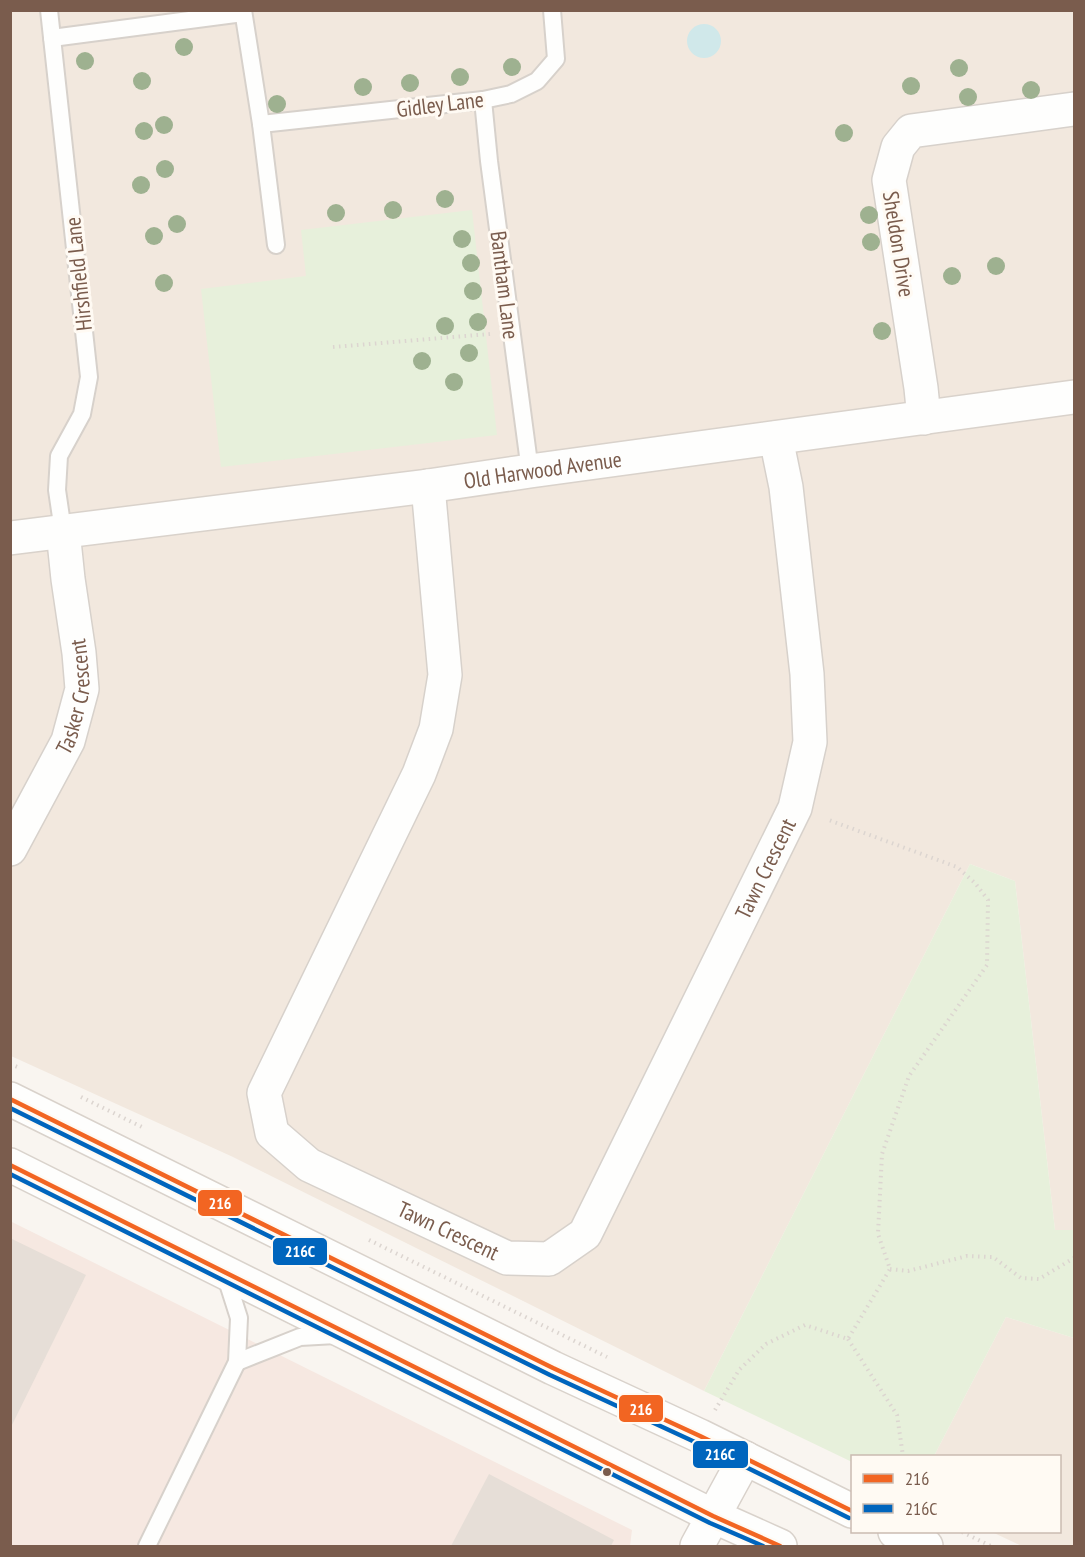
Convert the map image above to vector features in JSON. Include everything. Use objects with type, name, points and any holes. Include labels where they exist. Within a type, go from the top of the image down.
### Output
[{"type":"street","name":"Sheldon Drive","points":[[924,418],[889,180],[898,147],[911,131],[1074,109]]},
{"type":"street","name":"Old Harwood Avenue","points":[[10,538],[428,486],[1074,397]]},
{"type":"street","name":"Tawn Crescent","points":[[428,486],[445,675],[436,729],[419,774],[264,1093],[272,1133],[309,1165],[507,1258],[549,1259],[585,1234],[795,808],[810,742],[807,674],[786,487],[776,438]]},
{"type":"street","name":"Tasker Crescent","points":[[10,849],[68,741],[82,689],[63,531]]},
{"type":"street","points":[[16,1084],[542,1363],[700,1436],[851,1511]]},
{"type":"street","points":[[10,1165],[713,1516],[780,1546]]},
{"type":"street","points":[[697,1546],[745,1458]]},
{"type":"street","points":[[897,1533],[926,1546]]},
{"type":"lane","name":"Hirshfield Lane","points":[[49,10],[89,377],[82,414],[58,456],[57,490],[63,531]]},
{"type":"lane","name":"Gidley Lane","points":[[261,124],[483,100],[512,94],[537,81],[556,58],[552,10]]},
{"type":"lane","points":[[52,38],[243,12],[261,124],[276,245]]},
{"type":"lane","name":"Bantham Lane","points":[[483,100],[530,471]]},
{"type":"lane","points":[[147,1546],[237,1362],[239,1318],[224,1271]]},
{"type":"lane","points":[[237,1362],[300,1337],[351,1334]]},
{"type":"path","points":[[333,347],[512,332]]},
{"type":"path","points":[[826,819],[957,867],[975,883],[988,900],[987,965],[909,1076],[882,1154],[878,1234],[890,1269],[848,1339]]},
{"type":"path","points":[[10,1064],[16,1084]]},
{"type":"path","points":[[73,1094],[147,1130]]},
{"type":"path","points":[[365,1238],[611,1359]]},
{"type":"path","points":[[890,1269],[908,1271],[967,1256],[993,1257],[1021,1278],[1039,1279],[1074,1258]]},
{"type":"path","points":[[715,1410],[739,1370],[766,1344],[805,1325],[848,1339],[897,1415],[903,1455]]},
{"type":"path","points":[[964,1533],[991,1546]]},
{"type":"shaded area","points":[[11,11],[1074,11],[1074,1230],[1055,1230],[1015,881],[970,864],[704,1391],[233,1157],[11,1056]]},
{"type":"shaded area","points":[[10,1221],[632,1530],[630,1546],[11,1546]]},
{"type":"shaded area","points":[[1006,1317],[1074,1338],[1074,1546],[1022,1546],[994,1533],[1061,1533],[1061,1455],[935,1455]]},
{"type":"green space","points":[[472,210],[497,435],[221,467],[201,289],[306,276],[301,230]]},
{"type":"green space","points":[[970,864],[1015,881],[1055,1230],[1074,1230],[1074,1338],[1006,1317],[935,1455],[851,1455],[851,1462],[704,1391]]},
{"type":"water","points":[[704,24],[716,29],[721,41],[716,53],[704,58],[692,53],[687,41],[692,29]]},
{"type":"building","points":[[10,1238],[86,1275],[10,1429]]},
{"type":"building","points":[[489,1474],[614,1540],[611,1546],[451,1546]]},
{"type":"transit line","name":"216","points":[[10,1099],[553,1368],[700,1436],[851,1511]]},
{"type":"transit line","name":"216C","points":[[10,1108],[550,1375],[697,1443],[849,1518]]},
{"type":"transit line","name":"216","points":[[10,1165],[713,1516],[780,1546]]},
{"type":"transit line","name":"216C","points":[[10,1174],[710,1523],[763,1546]]}]
